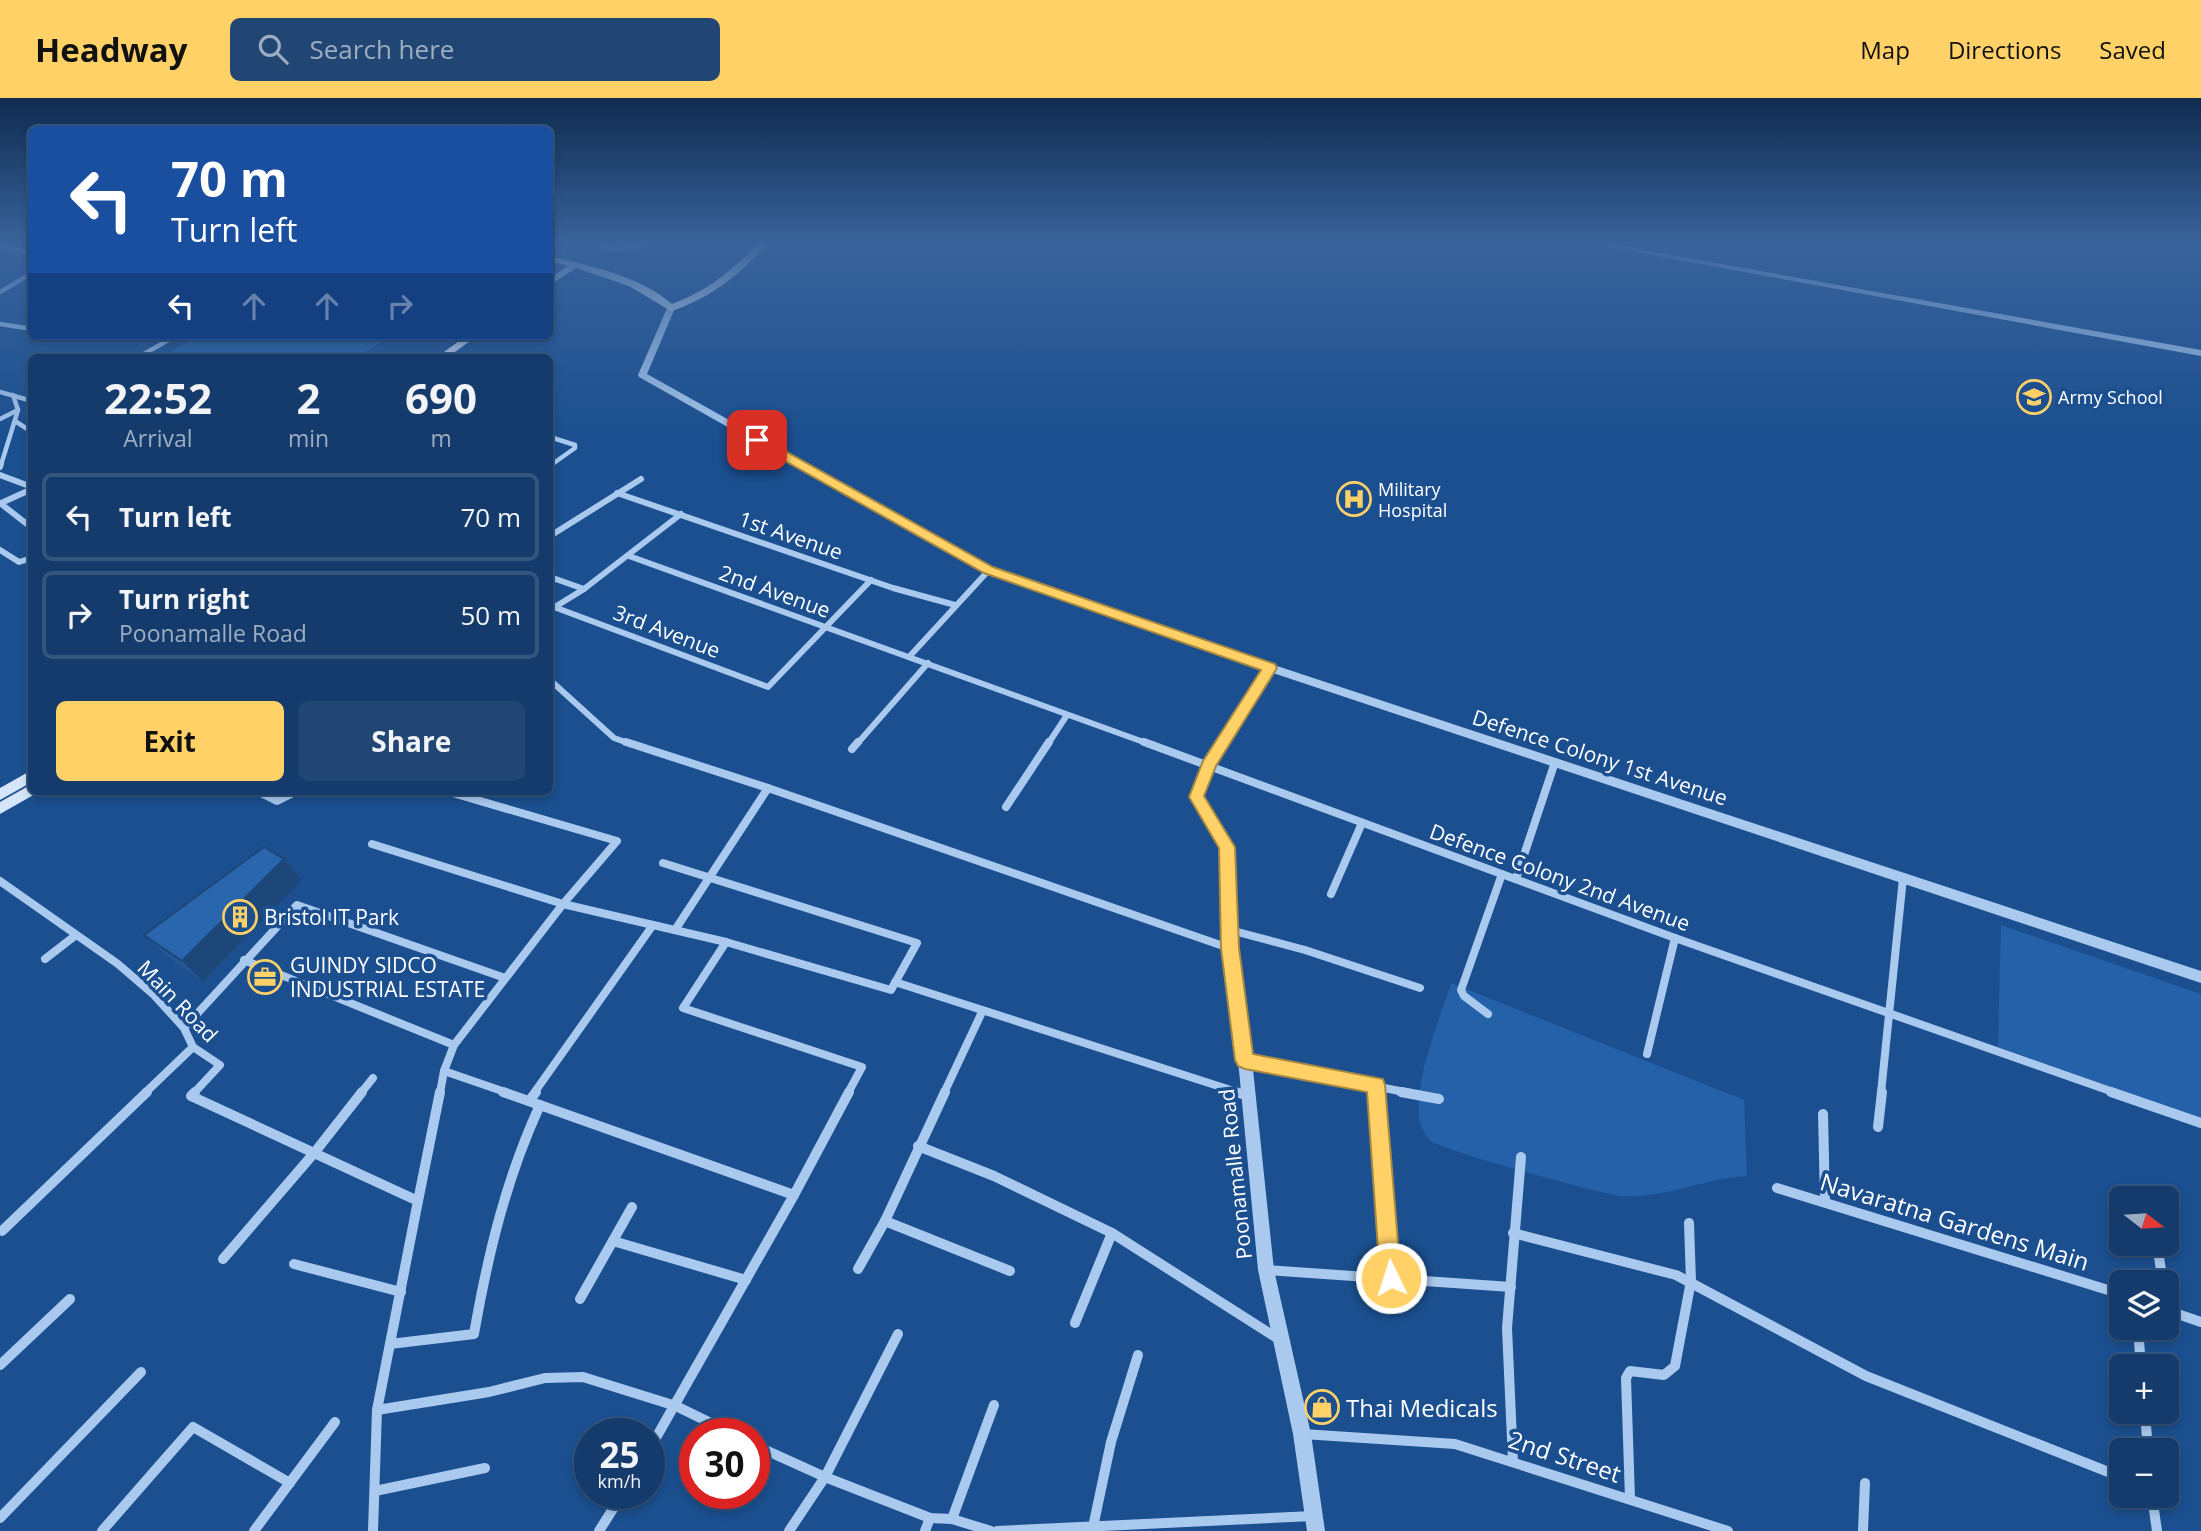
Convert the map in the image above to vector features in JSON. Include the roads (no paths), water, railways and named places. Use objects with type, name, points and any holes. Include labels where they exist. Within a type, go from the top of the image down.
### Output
[{"type":"main road","points":[[446,354],[466,340]]},
{"type":"main road","points":[[0,795],[28,778]]},
{"type":"main road","points":[[0,809],[28,792]]},
{"type":"street","points":[[671,308],[642,375],[989,570],[909,657]]},
{"type":"street","points":[[1950,308],[2201,353]]},
{"type":"street","points":[[0,324],[28,328]]},
{"type":"street","points":[[144,354],[168,340]]},
{"type":"street","points":[[0,392],[28,400]]},
{"type":"street","points":[[0,467],[18,410],[13,395]]},
{"type":"street","points":[[0,419],[18,410]]},
{"type":"street","points":[[15,421],[28,429]]},
{"type":"street","points":[[553,438],[575,445],[575,448],[553,463]]},
{"type":"street","points":[[0,475],[28,486]]},
{"type":"street","points":[[553,534],[641,479]]},
{"type":"street","points":[[28,490],[1,503],[28,525]]},
{"type":"street","name":"1st Avenue","points":[[617,493],[871,580],[955,605]]},
{"type":"street","points":[[553,607],[584,589],[681,514]]},
{"type":"street","points":[[0,550],[19,562],[28,559]]},
{"type":"street","name":"2nd Avenue","points":[[629,556],[909,657]]},
{"type":"street","name":"Defence Colony 1st Avenue","points":[[989,570],[1270,668],[2201,977]]},
{"type":"street","points":[[553,578],[584,589]]},
{"type":"street","points":[[824,628],[871,580]]},
{"type":"street","name":"3rd Avenue","points":[[553,608],[768,687],[824,628]]},
{"type":"street","name":"Defence Colony 2nd Avenue","points":[[909,657],[1675,938],[2201,1123]]},
{"type":"street","points":[[852,749],[928,663]]},
{"type":"street","name":"Poonamalle Road","points":[[1270,668],[1209,765],[1196,797],[1227,847],[1230,948],[1245,1060],[1246,1095],[1266,1270],[1302,1434],[1315,1524]]},
{"type":"street","points":[[553,683],[614,738],[768,788],[1230,948]]},
{"type":"street","points":[[1006,807],[1067,715]]},
{"type":"street","points":[[1516,879],[1555,762]]},
{"type":"street","points":[[675,930],[768,788]]},
{"type":"street","points":[[265,795],[277,801],[289,795]]},
{"type":"street","points":[[373,1531],[377,1410],[444,1071],[454,1045],[563,904],[617,841],[460,795]]},
{"type":"street","points":[[1331,894],[1362,823]]},
{"type":"street","points":[[372,844],[563,904],[726,942],[891,990],[916,943],[663,863]]},
{"type":"street","points":[[1488,1014],[1464,996],[1461,990],[1502,874]]},
{"type":"street","points":[[1878,1127],[1903,878]]},
{"type":"street","name":"Main Road","points":[[0,881],[118,964],[154,995],[184,1028],[193,1047],[220,1065],[191,1096],[315,1152]]},
{"type":"street","points":[[184,1028],[297,905],[505,978]]},
{"type":"street","points":[[529,1101],[653,925]]},
{"type":"street","points":[[1229,929],[1305,950],[1420,988]]},
{"type":"street","points":[[46,959],[76,935]]},
{"type":"street","points":[[1647,1054],[1675,938]]},
{"type":"street","points":[[665,1424],[794,1195],[862,1067],[683,1007],[726,942]]},
{"type":"street","points":[[244,960],[454,1045]]},
{"type":"street","points":[[895,982],[1246,1095]]},
{"type":"street","points":[[858,1269],[885,1221],[982,1012]]},
{"type":"street","points":[[2,1231],[193,1047]]},
{"type":"street","points":[[1245,1060],[1439,1099]]},
{"type":"street","points":[[444,1071],[794,1195]]},
{"type":"street","points":[[223,1259],[315,1152],[373,1078]]},
{"type":"street","points":[[1376,1085],[1391,1278]]},
{"type":"street","points":[[390,1343],[474,1334],[492,1234],[517,1152],[540,1105]]},
{"type":"street","points":[[1823,1114],[1825,1202]]},
{"type":"street","points":[[918,1146],[994,1176],[1112,1233],[1280,1340]]},
{"type":"street","points":[[315,1152],[418,1201]]},
{"type":"street","points":[[1513,1462],[1507,1328],[1521,1157]]},
{"type":"street","name":"Navaratna Gardens Main","points":[[1777,1188],[2109,1290]]},
{"type":"street","points":[[579,1298],[632,1207]]},
{"type":"street","points":[[885,1221],[1010,1271]]},
{"type":"street","points":[[1630,1499],[1626,1378],[1630,1371],[1664,1375],[1675,1366],[1691,1281],[1689,1223]]},
{"type":"street","points":[[1075,1323],[1112,1233]]},
{"type":"street","points":[[1513,1233],[1691,1281],[1867,1376],[2109,1473]]},
{"type":"street","points":[[613,1241],[746,1280]]},
{"type":"street","points":[[294,1264],[401,1292]]},
{"type":"street","points":[[1266,1270],[1511,1287]]},
{"type":"street","points":[[0,1365],[70,1299]]},
{"type":"street","points":[[2179,1312],[2201,1322]]},
{"type":"street","points":[[789,1531],[825,1477],[898,1334]]},
{"type":"street","points":[[1093,1527],[1111,1442],[1138,1355]]},
{"type":"street","points":[[0,1518],[141,1372]]},
{"type":"street","points":[[377,1410],[489,1392],[545,1378],[583,1377],[676,1406],[700,1418]]},
{"type":"street","points":[[952,1519],[994,1405]]},
{"type":"street","points":[[254,1531],[335,1422]]},
{"type":"street","points":[[102,1531],[193,1427],[290,1483]]},
{"type":"street","name":"2nd Street","points":[[1302,1434],[1455,1444],[1728,1531]]},
{"type":"street","points":[[770,1452],[930,1518],[952,1519],[991,1531]]},
{"type":"street","points":[[375,1491],[485,1468]]},
{"type":"street","points":[[1863,1531],[1865,1483]]},
{"type":"street","points":[[2154,1508],[2157,1531]]},
{"type":"street","points":[[599,1531],[613,1509]]},
{"type":"street","points":[[925,1531],[930,1518]]},
{"type":"street","points":[[997,1531],[1315,1524]]},
{"type":"place","name":"Army School","points":[[2034,397]]},
{"type":"place","name":"Military Hospital","points":[[1354,499]]},
{"type":"place","name":"Bristol IT Park","points":[[240,917]]},
{"type":"place","name":"GUINDY SIDCO INDUSTRIAL ESTATE","points":[[265,977]]},
{"type":"place","name":"Thai Medicals","points":[[1322,1407]]}]
